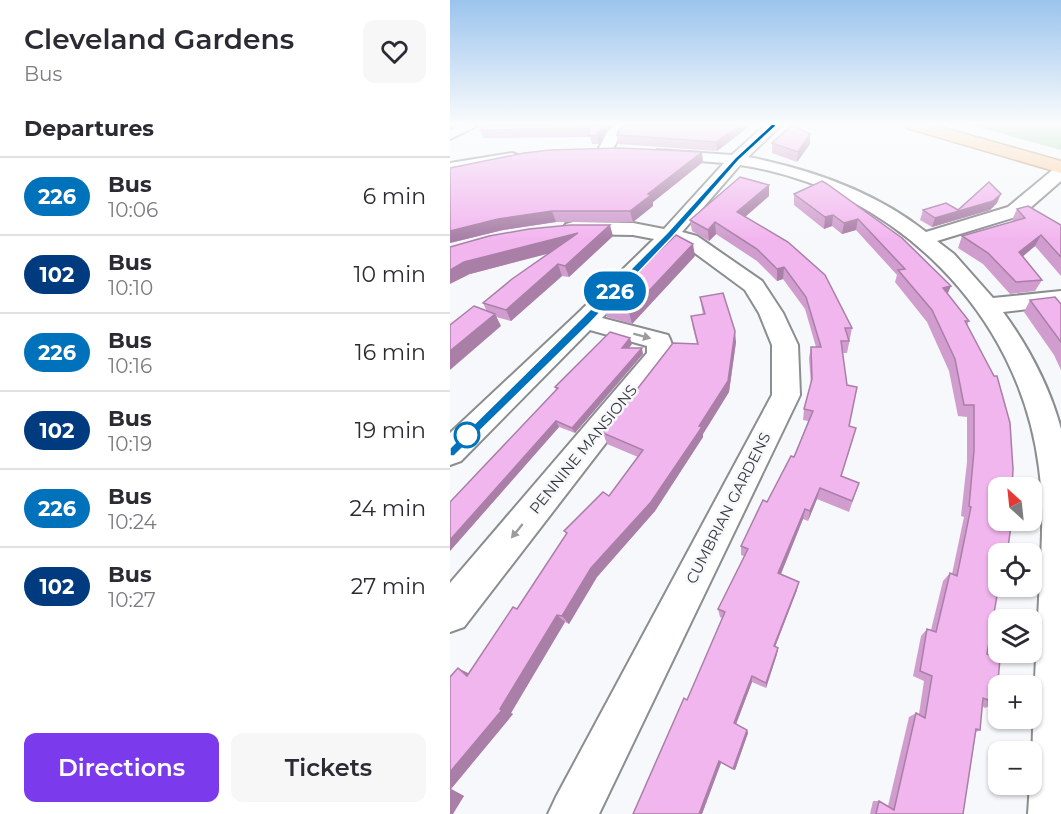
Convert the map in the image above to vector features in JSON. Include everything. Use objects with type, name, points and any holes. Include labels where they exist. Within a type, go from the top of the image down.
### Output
[{"type":"highway","points":[[1038,163],[1061,170]]},
{"type":"street","points":[[457,166],[477,163]]},
{"type":"street","points":[[450,452],[585,321],[670,234],[733,163]]},
{"type":"street","points":[[753,163],[796,174],[869,204],[922,239],[967,279],[988,306],[1011,342],[1035,392],[1050,440],[1060,513],[1053,814]]},
{"type":"street","points":[[922,239],[1015,211],[1061,170]]},
{"type":"street","name":"CUMBRIAN GARDENS","points":[[556,229],[591,227],[670,234],[690,240],[754,286],[771,313],[785,345],[786,395],[573,814]]},
{"type":"street","points":[[988,306],[1061,298]]},
{"type":"street","name":"PENNINE MANSIONS","points":[[450,613],[660,355],[659,341],[585,321]]},
{"type":"building","points":[[475,163],[688,163],[630,211],[552,211],[498,219],[450,231],[450,168]]},
{"type":"building","points":[[740,177],[769,185],[737,212],[788,242],[825,275],[852,328],[845,328],[849,341],[841,341],[847,385],[857,387],[849,426],[856,428],[841,476],[859,483],[852,501],[820,488],[810,511],[805,509],[778,573],[799,582],[774,646],[778,648],[766,683],[752,676],[734,723],[747,730],[733,769],[719,761],[699,814],[633,814],[684,698],[687,700],[725,612],[718,609],[748,549],[741,546],[763,500],[767,502],[791,456],[794,457],[813,411],[804,409],[812,379],[811,347],[821,347],[806,297],[784,267],[777,269],[757,249],[715,222],[708,230],[690,220]]},
{"type":"building","points":[[822,181],[902,238],[951,286],[943,288],[969,321],[965,321],[994,376],[997,376],[1010,423],[1013,477],[988,477],[988,531],[1010,531],[1009,543],[988,543],[988,597],[997,597],[995,609],[988,609],[987,654],[988,663],[1000,663],[999,675],[988,675],[988,700],[983,698],[980,730],[976,729],[963,814],[876,814],[879,801],[894,810],[916,713],[925,718],[932,676],[920,671],[927,629],[936,632],[950,573],[957,576],[971,507],[969,506],[974,451],[974,405],[964,405],[955,359],[932,310],[898,270],[905,269],[858,219],[844,223],[833,215],[825,217],[794,194]]},
{"type":"building","points":[[989,182],[1001,194],[993,201],[935,218],[923,210],[946,203],[958,210]]},
{"type":"building","points":[[1028,206],[1061,225],[1061,257],[1041,235],[1019,252],[1042,280],[1016,282],[988,253],[962,236],[1025,218],[1017,209]]},
{"type":"building","points":[[570,225],[610,225],[565,266],[558,264],[506,310],[483,303],[512,279],[578,233],[464,262],[450,270],[450,247],[489,236]]},
{"type":"building","points":[[676,235],[693,244],[629,312],[603,305],[619,288]]},
{"type":"building","points":[[723,293],[735,331],[728,381],[699,426],[702,427],[651,502],[591,568],[562,616],[557,615],[500,709],[502,710],[450,772],[450,677],[458,668],[467,676],[513,607],[517,609],[567,533],[564,531],[603,492],[609,496],[643,450],[603,433],[673,343],[698,344],[691,316],[705,314],[700,297]]},
{"type":"building","points":[[1055,297],[1061,304],[1061,342],[1030,300]]},
{"type":"building","points":[[474,306],[495,314],[450,351],[450,325]]},
{"type":"building","points":[[610,332],[630,338],[622,348],[642,348],[572,428],[556,421],[450,540],[450,502],[558,388],[555,387]]},
{"type":"bus line","name":"226","points":[[450,452],[585,321],[670,234],[733,163]]}]
